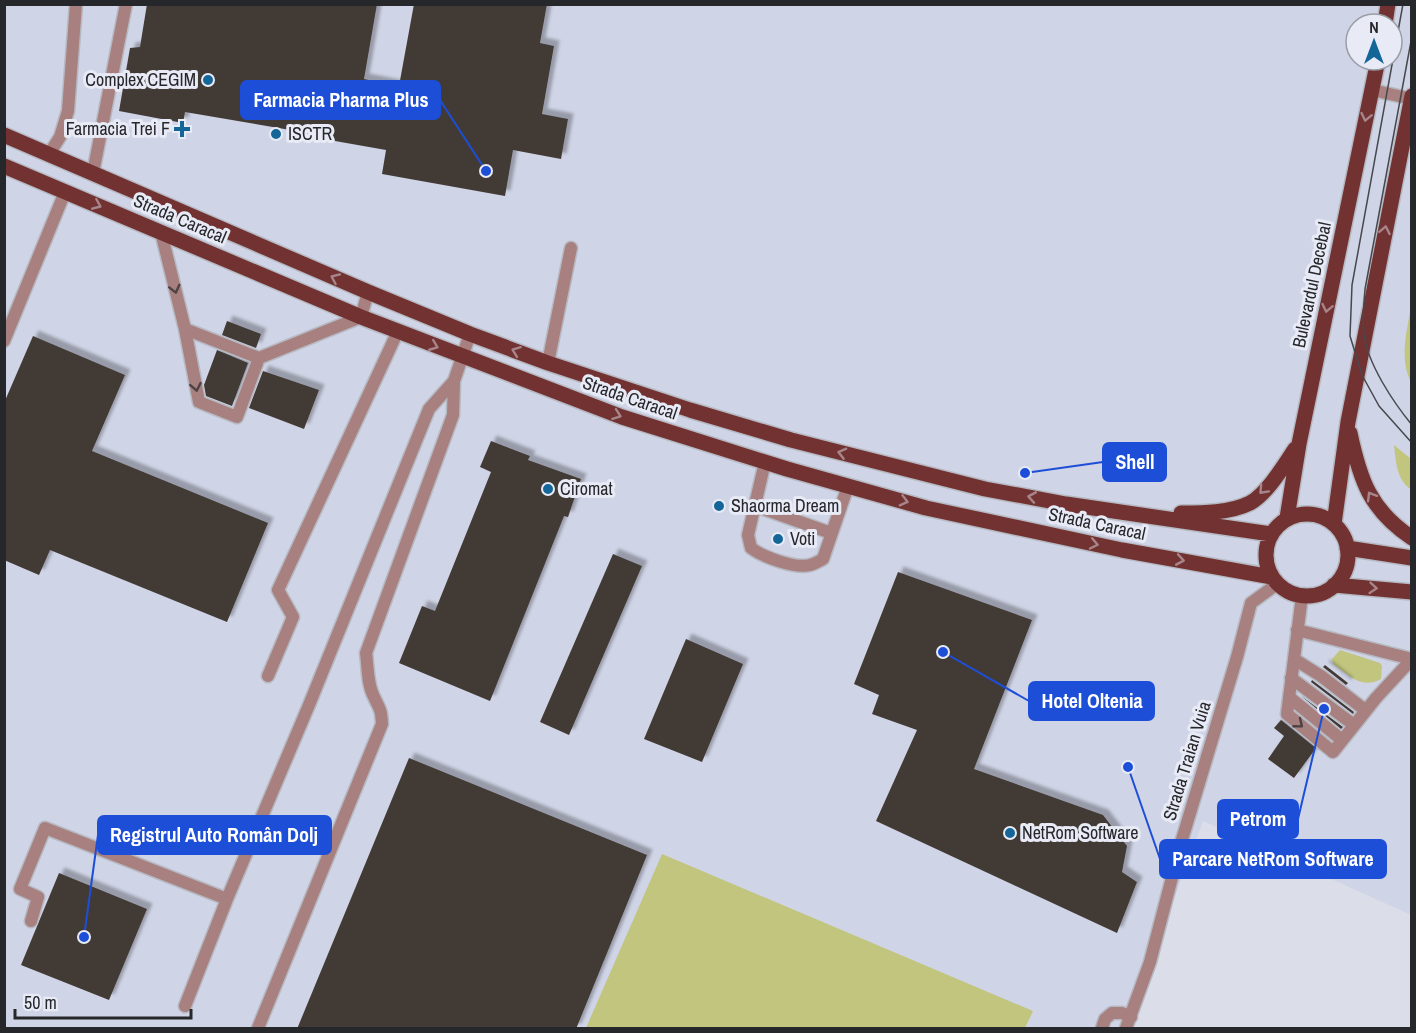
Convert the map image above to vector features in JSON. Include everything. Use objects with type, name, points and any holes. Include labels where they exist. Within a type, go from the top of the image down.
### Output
[{"type":"main road","name":"Bulevardul Decebal","points":[[1287,518],[1299,444],[1376,72]]},
{"type":"main road","points":[[1334,524],[1348,422],[1411,98]]},
{"type":"main road","name":"Strada Caracal","points":[[4,135],[470,334],[548,363],[690,410],[791,440],[985,489],[1066,504],[1271,534]]},
{"type":"main road","name":"Strada Caracal","points":[[4,166],[361,317],[622,417],[765,462],[926,507],[1274,580]]},
{"type":"main road","points":[[1348,422],[1359,472],[1365,486],[1391,523],[1412,538]]},
{"type":"main road","points":[[1131,513],[1208,512],[1252,502],[1299,444]]},
{"type":"main road","points":[[1294,515],[1320,516],[1334,524],[1343,535],[1347,548],[1347,561],[1343,574],[1334,585],[1325,591],[1302,596],[1284,590],[1274,580],[1266,563],[1266,549],[1271,534],[1287,518],[1294,515]]},
{"type":"main road","points":[[1347,548],[1412,558]]},
{"type":"main road","points":[[1334,585],[1412,592]]},
{"type":"street","points":[[49,154],[60,137],[68,111],[76,4]]},
{"type":"street","points":[[93,173],[126,4]]},
{"type":"street","points":[[1372,90],[1411,98]]},
{"type":"street","points":[[4,341],[64,192]]},
{"type":"street","points":[[161,232],[185,329],[199,402],[237,417],[259,358]]},
{"type":"street","points":[[548,363],[571,248]]},
{"type":"street","points":[[185,329],[259,358],[361,317],[368,292]]},
{"type":"street","points":[[268,676],[293,617],[278,590],[398,332]]},
{"type":"street","points":[[258,1029],[382,724],[381,707],[373,696],[366,654],[453,415],[454,381],[470,334]]},
{"type":"street","points":[[185,1006],[226,899],[309,705],[429,409],[454,381]]},
{"type":"street","points":[[765,462],[748,535],[751,548],[760,555],[799,566],[811,565],[823,559],[848,486]]},
{"type":"street","points":[[755,506],[831,533]]},
{"type":"street","name":"Strada Traian Vuia","points":[[1129,1023],[1150,962],[1181,843],[1251,603],[1274,580]]},
{"type":"street","points":[[1297,630],[1411,659],[1365,710],[1342,740],[1289,697],[1297,630],[1302,596]]},
{"type":"street","points":[[1294,659],[1321,676],[1365,710]]},
{"type":"street","points":[[1292,678],[1354,724]]},
{"type":"street","points":[[31,921],[39,897],[20,889],[45,828],[226,899]]},
{"type":"street","points":[[1102,1029],[1105,1019],[1112,1012],[1122,1012],[1129,1023]]},
{"type":"shaded area","points":[[5,5],[1411,5],[1411,915],[1203,821],[1126,1028],[5,1028]]},
{"type":"green space","points":[[1411,306],[1412,382],[1405,364],[1406,335]]},
{"type":"green space","points":[[1394,445],[1411,459],[1411,488],[1405,484],[1399,474]]},
{"type":"green space","points":[[1340,650],[1380,663],[1382,666],[1381,679],[1374,682],[1361,682],[1333,664],[1332,659]]},
{"type":"green space","points":[[662,854],[1033,1011],[1025,1028],[586,1028]]},
{"type":"building","points":[[147,4],[377,4],[364,79],[399,86],[414,4],[547,4],[540,43],[554,46],[542,114],[568,119],[561,159],[513,150],[505,196],[382,174],[386,150],[301,135],[302,132],[185,112],[183,123],[119,111],[130,48],[140,47]]},
{"type":"building","points":[[227,321],[261,334],[256,348],[222,335]]},
{"type":"building","points":[[33,336],[125,375],[92,451],[268,523],[227,622],[50,550],[39,575],[4,560],[4,403]]},
{"type":"building","points":[[217,350],[248,363],[232,406],[206,396],[204,385]]},
{"type":"building","points":[[263,371],[319,390],[304,429],[249,408]]},
{"type":"building","points":[[491,441],[530,456],[528,460],[581,479],[568,517],[564,516],[490,701],[399,663],[422,606],[435,611],[491,472],[480,467]]},
{"type":"building","points":[[613,554],[642,566],[569,735],[540,722]]},
{"type":"building","points":[[898,572],[1032,620],[974,769],[1103,815],[1127,846],[1122,872],[1137,882],[1117,933],[876,821],[917,730],[872,714],[879,695],[854,684]]},
{"type":"building","points":[[686,639],[743,664],[702,762],[644,739]]},
{"type":"building","points":[[1325,665],[1348,683],[1346,685],[1323,667]]},
{"type":"building","points":[[1312,680],[1354,712],[1353,714],[1311,682]]},
{"type":"building","points":[[1300,695],[1343,727],[1341,729]]},
{"type":"building","points":[[1281,720],[1316,748],[1294,778],[1268,759],[1284,736],[1274,728]]},
{"type":"building","points":[[409,758],[647,855],[576,1029],[297,1029]]},
{"type":"building","points":[[59,873],[147,909],[109,1000],[21,965]]},
{"type":"tram line","points":[[1403,4],[1352,285],[1350,336],[1362,375],[1379,406],[1412,443]]},
{"type":"tram line","points":[[1412,36],[1365,289],[1363,324],[1366,346],[1376,370],[1412,425]]},
{"type":"place","name":"Complex CEGIM","points":[[208,80]]},
{"type":"place","name":"Farmacia Trei F","points":[[182,129]]},
{"type":"place","name":"ISCTR","points":[[276,134]]},
{"type":"place","name":"Farmacia Pharma Plus","points":[[486,171]]},
{"type":"place","name":"Shell","points":[[1025,473]]},
{"type":"place","name":"Ciromat","points":[[548,489]]},
{"type":"place","name":"Shaorma Dream","points":[[719,506]]},
{"type":"place","name":"Voti","points":[[778,539]]},
{"type":"place","name":"Hotel Oltenia","points":[[943,652]]},
{"type":"place","name":"Petrom","points":[[1324,709]]},
{"type":"place","name":"Parcare NetRom Software","points":[[1128,767]]},
{"type":"place","name":"NetRom Software","points":[[1010,833]]},
{"type":"place","name":"Registrul Auto Român Dolj","points":[[84,937]]}]
